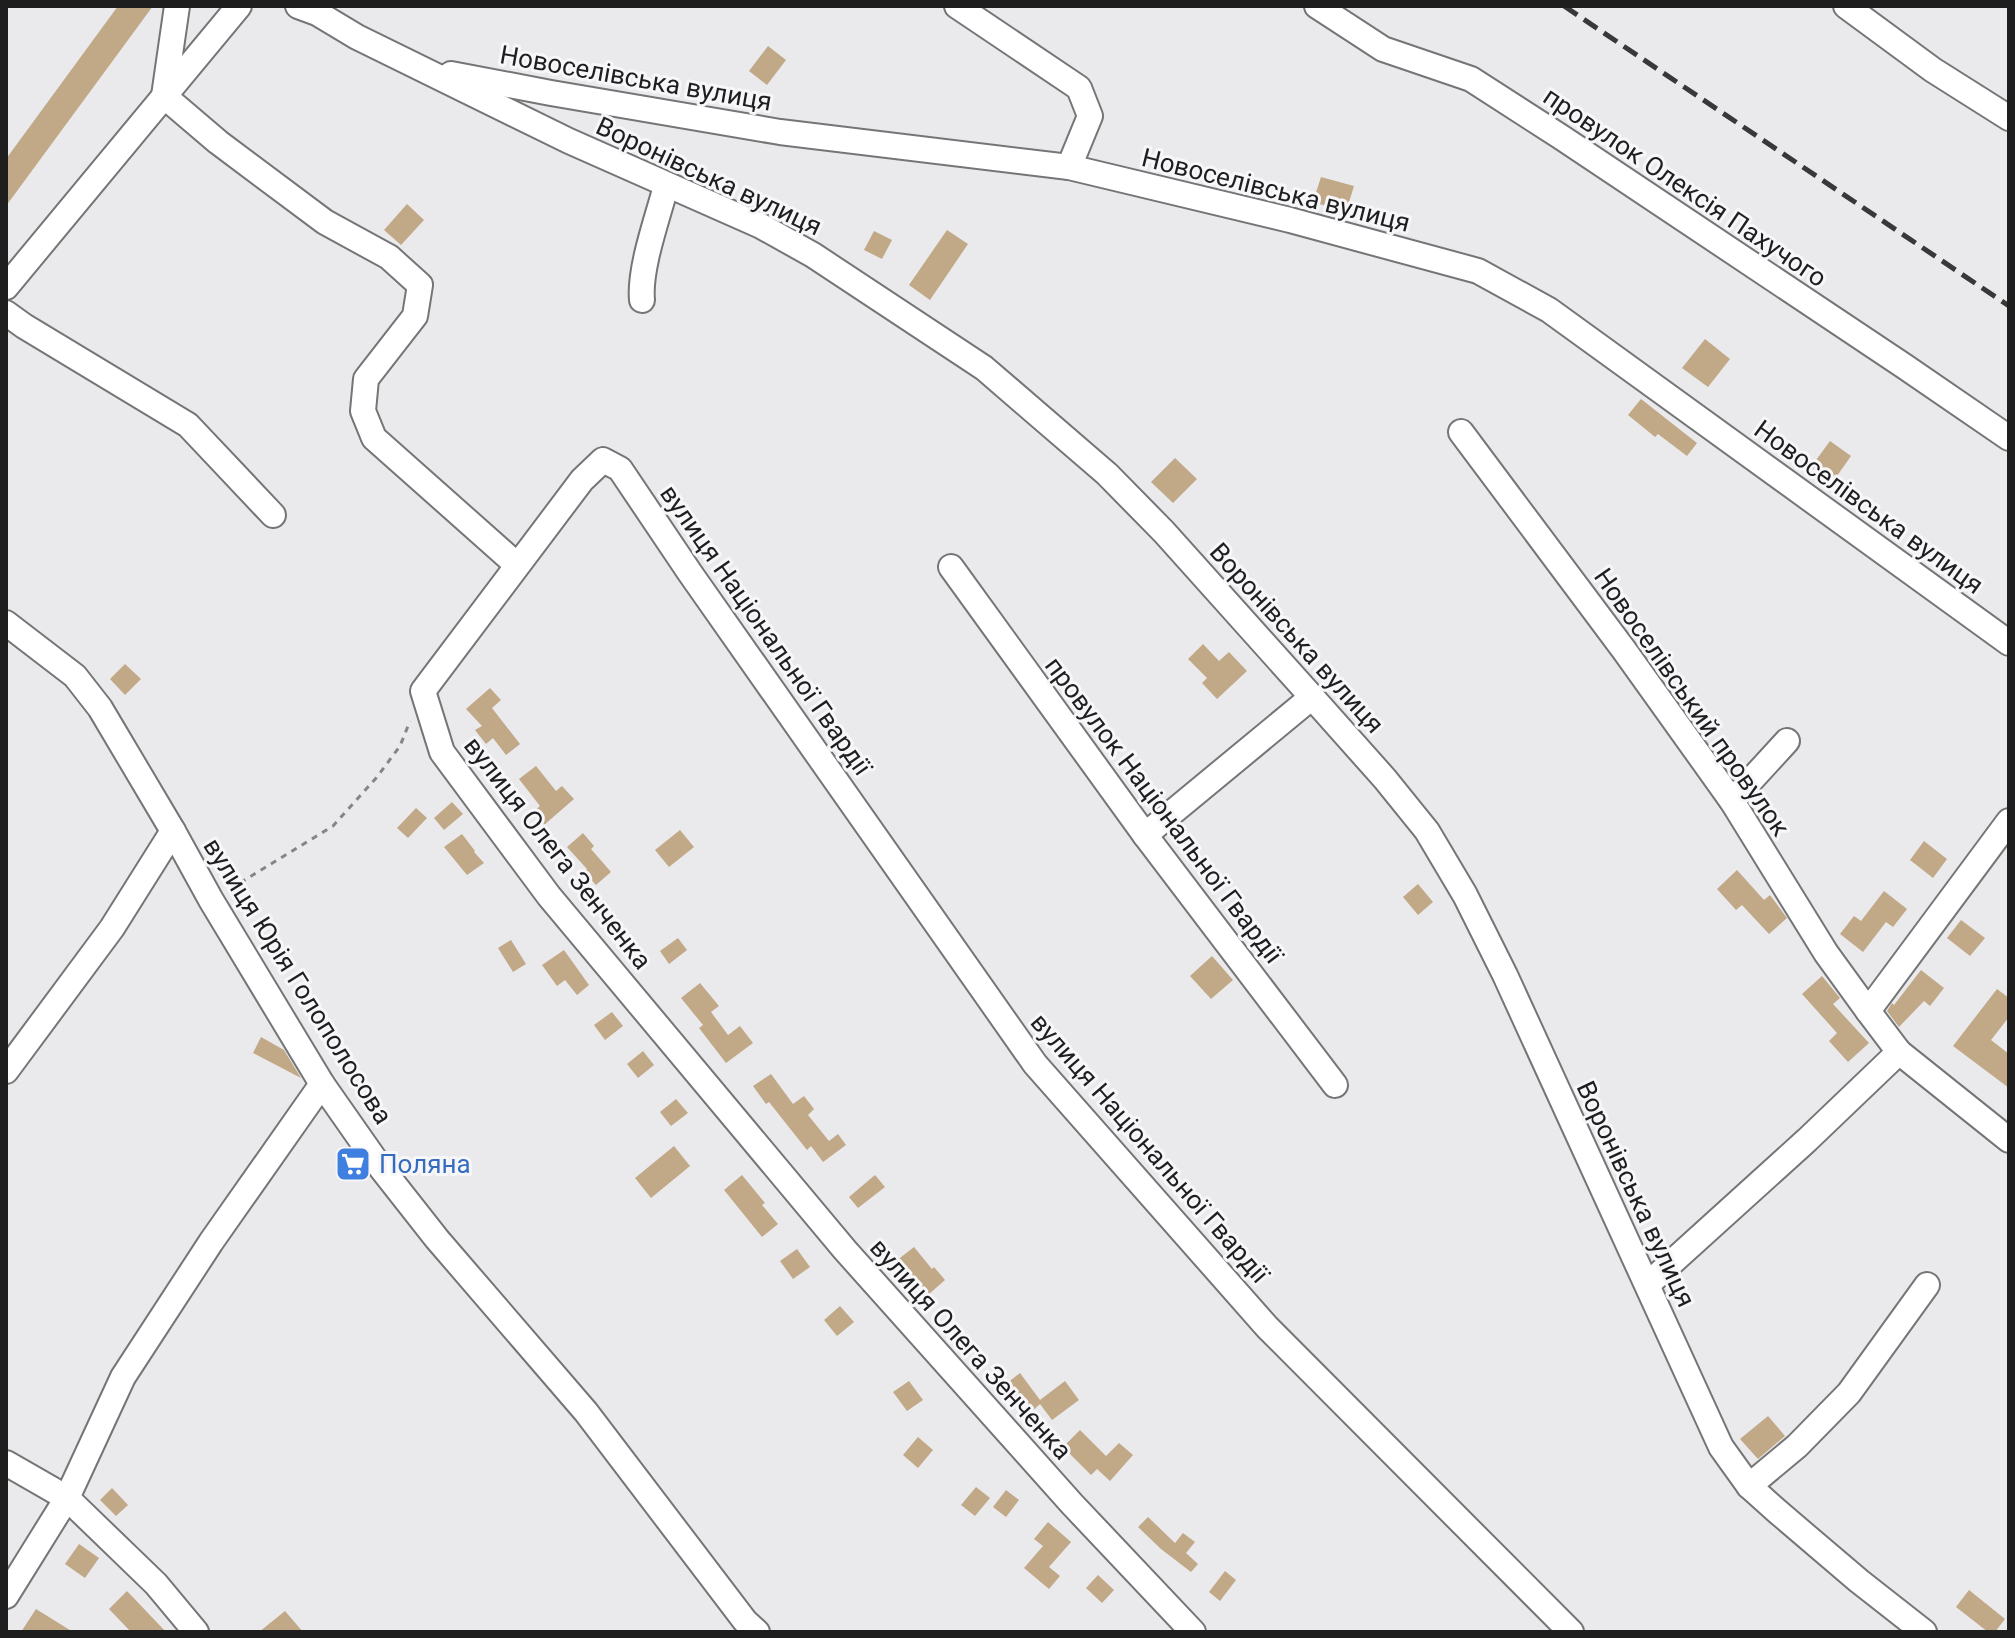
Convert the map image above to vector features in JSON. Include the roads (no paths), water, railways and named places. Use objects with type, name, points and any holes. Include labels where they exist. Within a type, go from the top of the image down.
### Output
[{"type":"street","points":[[164,96],[177,6]]},
{"type":"street","points":[[6,287],[239,6]]},
{"type":"street","name":"Воронівська вулиця","points":[[298,6],[569,141],[761,226],[813,255],[984,368],[1107,474],[1164,532],[1312,697],[1427,831],[1465,895],[1505,975],[1721,1447],[1749,1486],[1859,1581],[1924,1632]]},
{"type":"street","points":[[957,6],[1079,88],[1090,116],[1069,167]]},
{"type":"street","name":"провулок Олексія Пахучого","points":[[1317,6],[1383,49],[1471,79],[2009,438]]},
{"type":"street","points":[[1846,6],[1933,70],[2009,118]]},
{"type":"street","name":"Новоселівська вулиця","points":[[418,67],[780,132],[1069,167],[1290,220],[1478,271],[1549,310],[2009,643]]},
{"type":"street","points":[[164,96],[218,142],[325,222],[389,257],[420,285],[415,316],[366,379],[363,411],[374,438],[517,565]]},
{"type":"street","points":[[642,300],[641,288],[666,186]]},
{"type":"street","points":[[6,313],[188,425],[273,515]]},
{"type":"street","name":"Новоселівський провулок","points":[[1461,432],[1732,801],[1826,953],[1899,1052],[2009,1140]]},
{"type":"street","name":"вулиця Національної Гвардії","points":[[517,565],[582,480],[603,460],[620,469],[1035,1064],[1267,1327],[1571,1632]]},
{"type":"street","name":"вулиця Олега Зенченка","points":[[517,565],[423,691],[442,752],[549,896],[845,1250],[1072,1504],[1193,1632]]},
{"type":"street","name":"провулок Національної Гвардії","points":[[951,567],[1145,835],[1335,1085]]},
{"type":"street","name":"вулиця Юрія Голополосова","points":[[6,623],[75,676],[100,708],[322,1084],[378,1164],[437,1239],[586,1412],[745,1621],[757,1632]]},
{"type":"street","points":[[1145,835],[1312,697]]},
{"type":"street","points":[[1732,801],[1787,741]]},
{"type":"street","points":[[1868,1011],[2009,821]]},
{"type":"street","points":[[6,1071],[112,928],[173,831]]},
{"type":"street","points":[[1648,1284],[1899,1052]]},
{"type":"street","points":[[6,1596],[67,1498],[123,1377],[211,1242],[322,1084]]},
{"type":"street","points":[[1749,1486],[1797,1446],[1849,1393],[1927,1285]]},
{"type":"street","points":[[6,1463],[67,1498],[156,1584],[196,1632]]},
{"type":"railway","points":[[1564,6],[2009,306]]},
{"type":"place","name":"Поляна","points":[[353,1164]]}]
